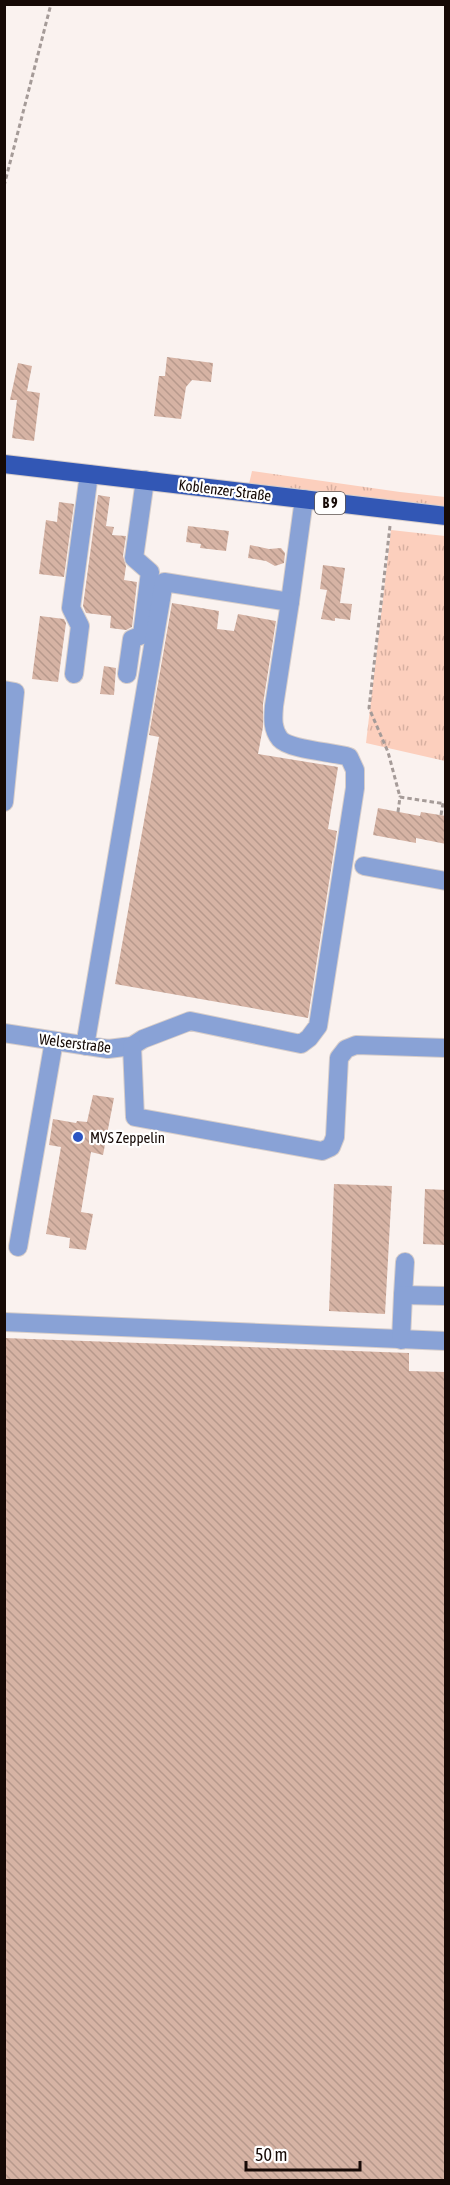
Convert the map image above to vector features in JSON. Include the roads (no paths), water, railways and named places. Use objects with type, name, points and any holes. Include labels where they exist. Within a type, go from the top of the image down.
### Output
[{"type":"main road","name":"Koblenzer Straße","points":[[4,464],[446,516]]},
{"type":"street","points":[[74,674],[80,627],[71,608],[90,474]]},
{"type":"street","points":[[127,674],[132,639],[142,635],[150,572],[134,558],[145,480]]},
{"type":"street","points":[[85,1046],[164,582],[290,602],[304,500]]},
{"type":"street","name":"Welserstraße","points":[[4,1033],[108,1049],[138,1043],[190,1022],[301,1044],[318,1026],[355,788],[355,770],[349,757],[296,746],[282,741],[276,732],[273,722],[274,706],[290,602]]},
{"type":"street","points":[[4,690],[15,692],[4,802]]},
{"type":"street","points":[[364,866],[446,881]]},
{"type":"street","points":[[18,1247],[54,1041]]},
{"type":"street","points":[[138,1043],[134,1121],[290,1149],[322,1151],[332,1147],[335,1137],[339,1058],[346,1049],[356,1045],[376,1050],[414,1051],[446,1048]]},
{"type":"street","points":[[401,1340],[405,1262]]},
{"type":"street","points":[[403,1294],[446,1296]]},
{"type":"street","points":[[4,1322],[446,1341]]},
{"type":"place","name":"MVS Zeppelin","points":[[78,1137]]}]
